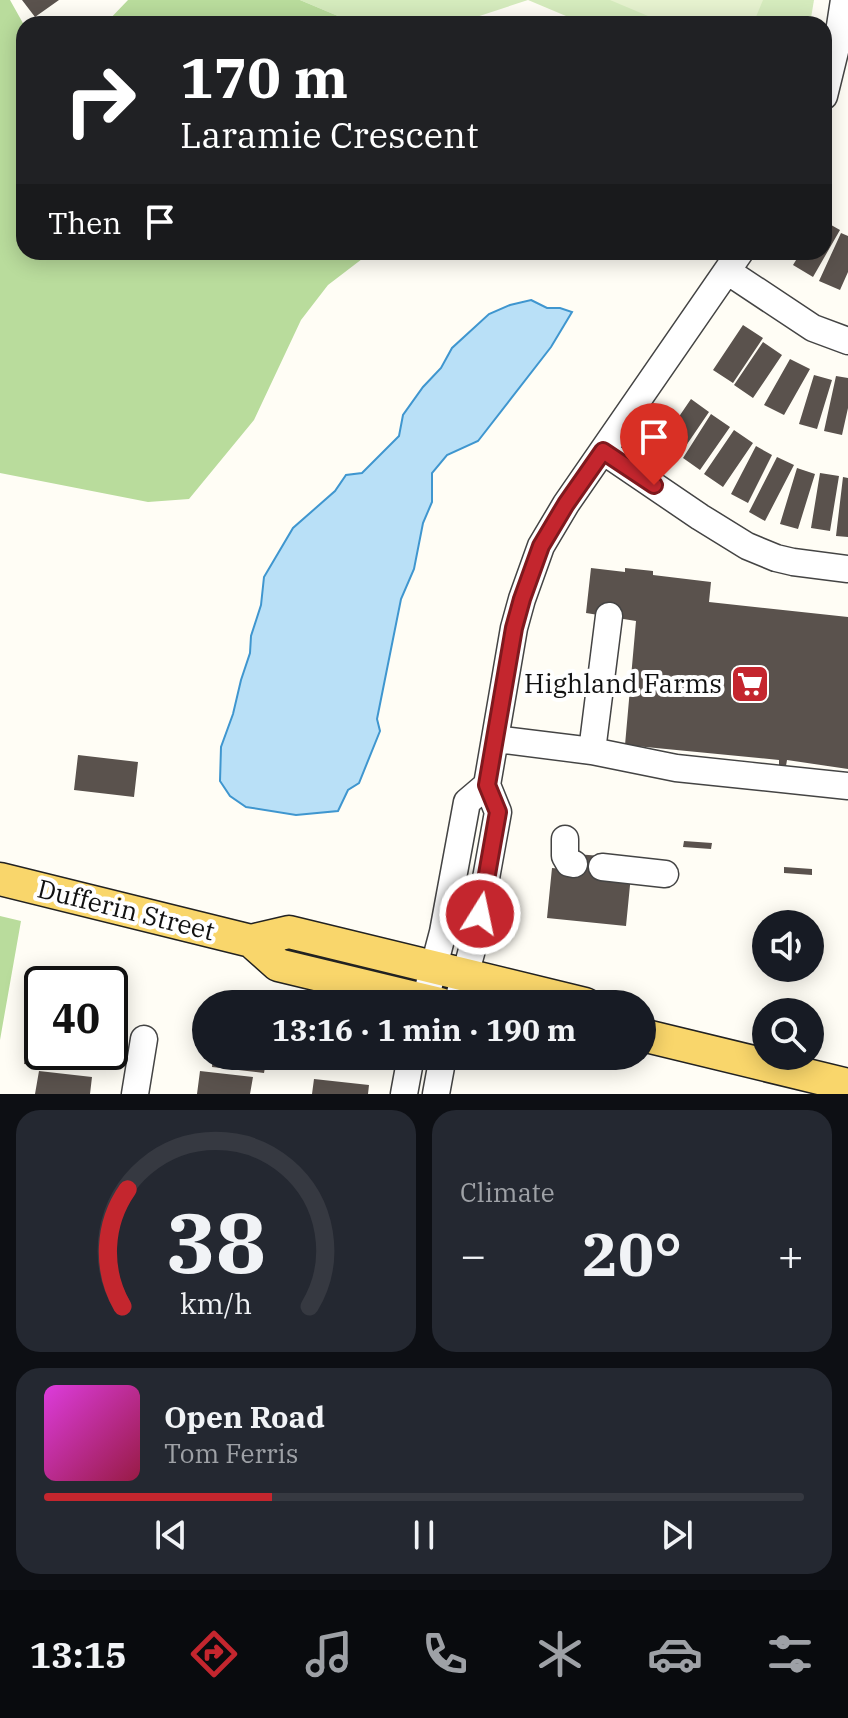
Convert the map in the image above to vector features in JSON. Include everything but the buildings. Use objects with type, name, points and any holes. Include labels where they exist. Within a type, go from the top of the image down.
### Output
[{"type":"main road","name":"Dufferin Street","points":[[0,879],[251,941],[289,932],[433,967],[461,990]]},
{"type":"main road","name":"Dufferin Street","points":[[251,941],[278,965],[378,990]]},
{"type":"main road","points":[[656,1038],[848,1085]]},
{"type":"street","points":[[832,97],[844,0]]},
{"type":"street","points":[[461,990],[475,939],[498,812],[487,785],[514,628],[541,546],[734,261],[813,328],[848,341]]},
{"type":"street","points":[[603,451],[747,546],[793,562],[848,569]]},
{"type":"street","points":[[592,751],[609,616]]},
{"type":"street","points":[[496,739],[592,751],[676,768],[848,786]]},
{"type":"street","points":[[431,990],[433,967],[443,932],[467,802],[487,785]]},
{"type":"street","points":[[602,867],[665,874]]},
{"type":"street","points":[[135,1094],[144,1039]]},
{"type":"street","points":[[404,1094],[408,1070]]},
{"type":"street","points":[[436,1094],[440,1070]]},
{"type":"green space","points":[[0,0],[10,0],[19,16],[16,16],[16,260],[361,260],[328,285],[301,320],[254,420],[189,499],[148,502],[0,473]]},
{"type":"green space","points":[[128,0],[300,0],[338,16],[113,16]]},
{"type":"green space","points":[[300,0],[528,0],[479,16],[338,16]]},
{"type":"green space","points":[[528,0],[814,0],[811,16],[566,16]]},
{"type":"green space","points":[[610,0],[763,0],[756,16],[648,16]]},
{"type":"green space","points":[[0,916],[21,921],[0,1040]]},
{"type":"water","points":[[531,300],[547,308],[572,312],[551,347],[478,441],[447,455],[432,473],[432,502],[423,523],[414,569],[401,599],[377,719],[380,731],[359,783],[348,790],[338,811],[296,815],[246,807],[230,796],[220,781],[221,747],[250,653],[264,577],[293,528],[335,491],[346,475],[362,473],[399,436],[403,415],[441,368],[452,348],[489,314]]},
{"type":"place","name":"Highland Farms","points":[[750,684]]},
{"type":"route","points":[[480,914],[498,812],[487,785],[514,628],[541,546],[603,451],[654,485]]}]
